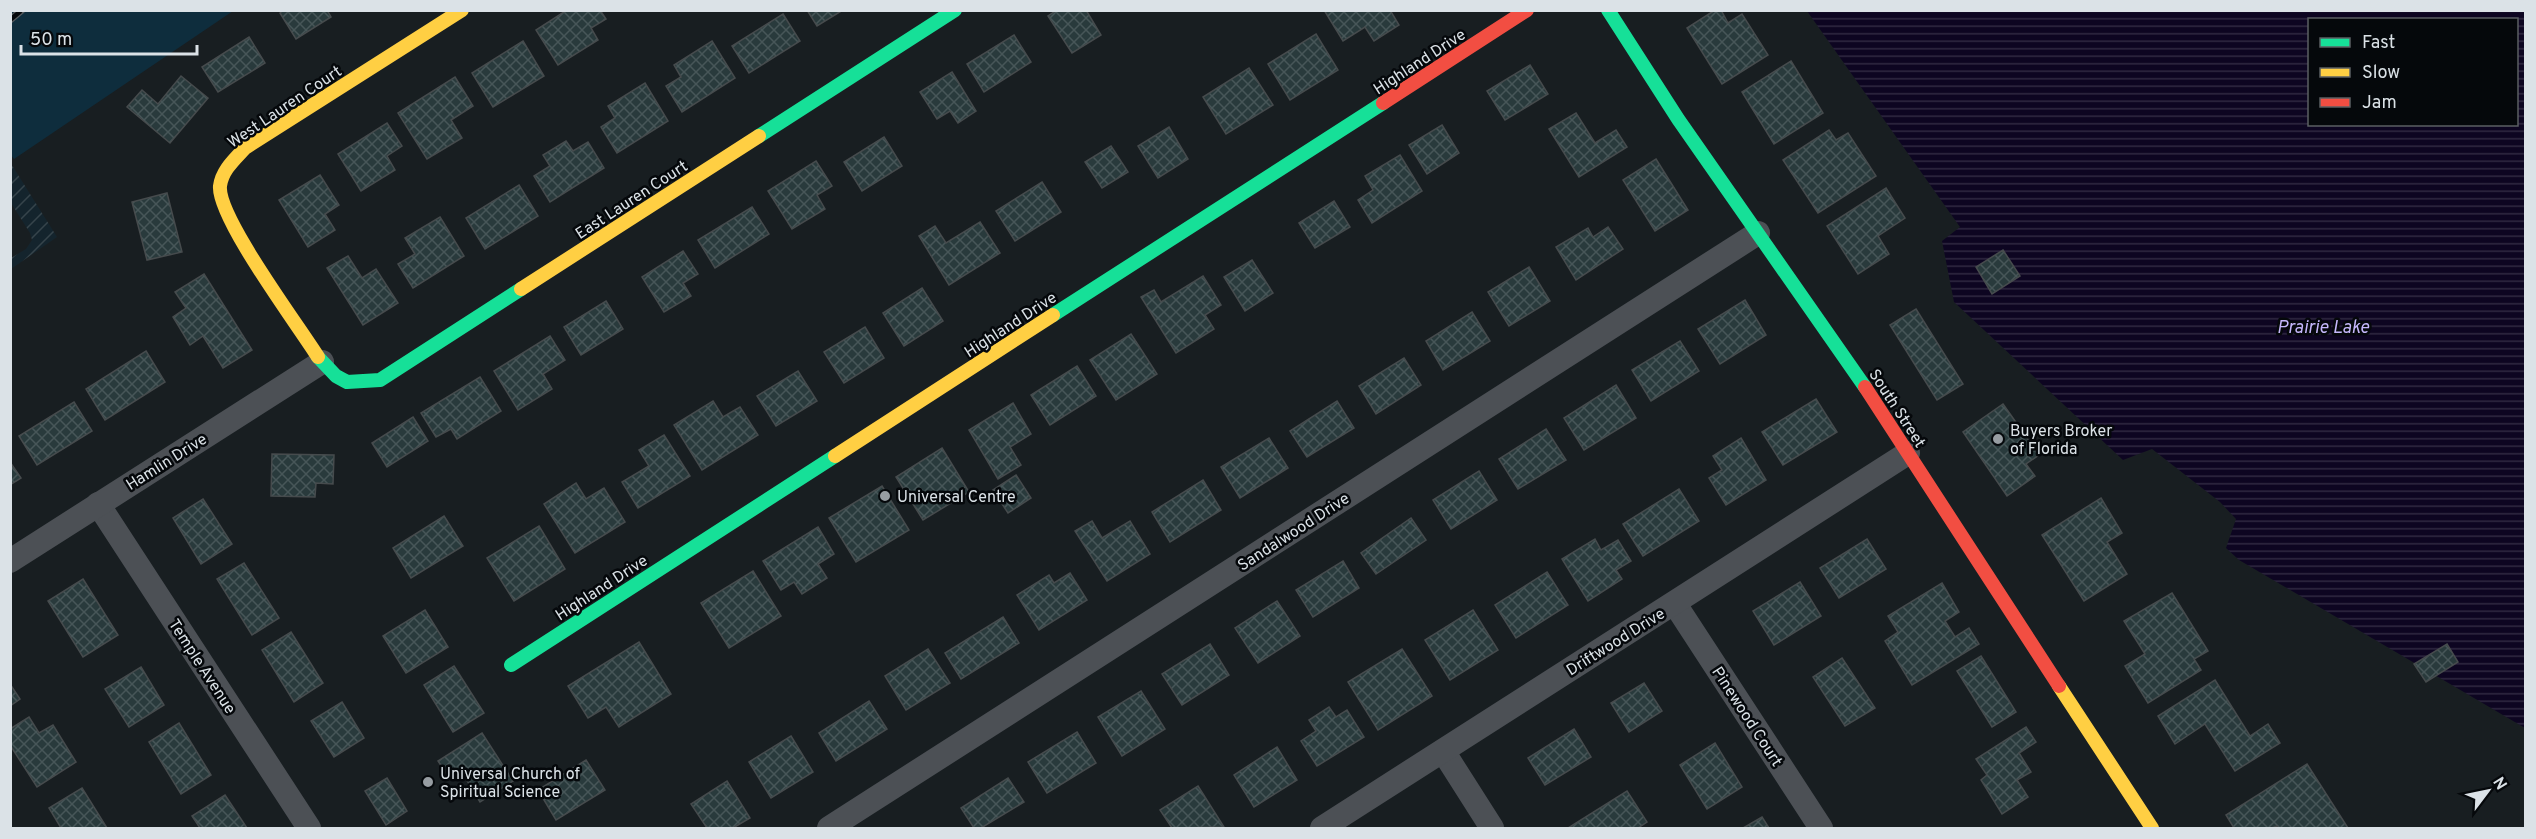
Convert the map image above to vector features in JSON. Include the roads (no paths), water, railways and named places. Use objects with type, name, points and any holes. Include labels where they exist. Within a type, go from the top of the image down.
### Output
[{"type":"street","name":"West Lauren Court","points":[[322,362],[231,225],[220,203],[219,184],[227,165],[245,148],[462,10]]},
{"type":"street","name":"East Lauren Court","points":[[322,362],[336,378],[354,384],[380,380],[955,10]]},
{"type":"street","name":"Highland Drive","points":[[511,665],[1527,10]]},
{"type":"street","name":"South Street","points":[[1608,10],[1678,119],[1840,349],[2152,828]]},
{"type":"street","name":"Sandalwood Drive","points":[[829,828],[1758,233]]},
{"type":"street","name":"Hamlin Drive","points":[[10,561],[322,362]]},
{"type":"street","name":"Driftwood Drive","points":[[1322,828],[1908,453]]},
{"type":"street","name":"Temple Avenue","points":[[98,504],[309,828]]},
{"type":"street","name":"Pinewood Court","points":[[1675,604],[1821,828]]},
{"type":"street","points":[[1443,751],[1492,828]]},
{"type":"water","name":"Prairie Lake","points":[[1807,11],[2525,11],[2525,728],[2239,560],[2226,548],[2236,519],[2220,502],[2152,449],[2123,460],[1954,302],[1942,241],[1960,227]]},
{"type":"railway","points":[[10,20],[22,10]]},
{"type":"place","name":"Buyers Broker of Florida","points":[[1998,439]]},
{"type":"place","name":"Universal Centre","points":[[885,496]]},
{"type":"place","name":"Universal Church of Spiritual Science","points":[[428,782]]}]
